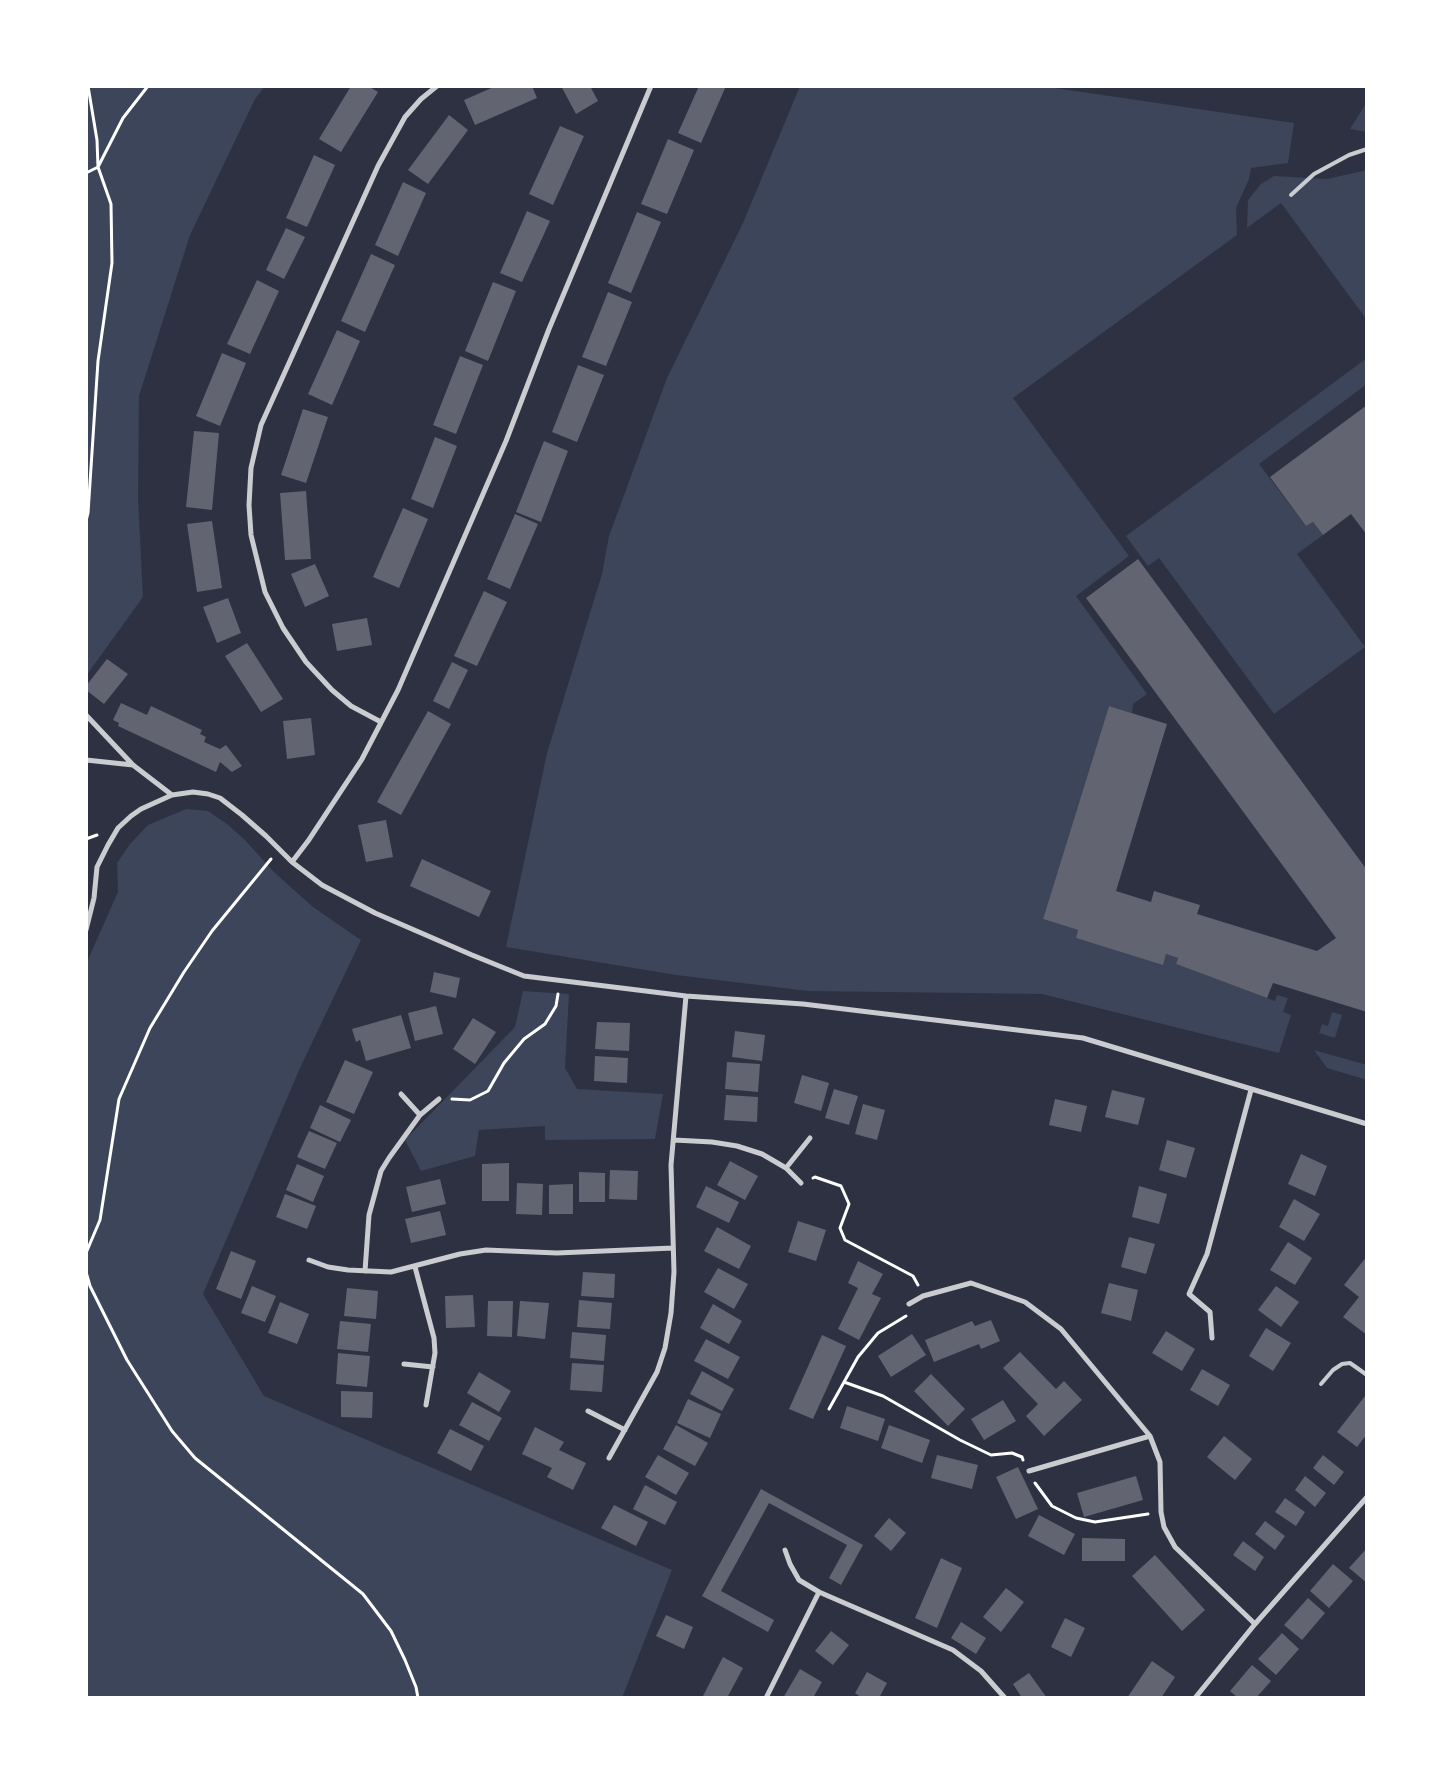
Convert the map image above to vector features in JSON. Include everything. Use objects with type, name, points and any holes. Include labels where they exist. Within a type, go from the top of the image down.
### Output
[{"type":"street","points":[[381,722],[351,706],[332,690],[306,662],[283,628],[266,592],[251,535],[251,468],[261,425],[378,166],[405,117],[437,86]]},
{"type":"street","points":[[292,862],[362,759],[398,690],[506,441],[556,311],[651,86]]},
{"type":"street","points":[[86,715],[133,765],[172,795]]},
{"type":"street","points":[[86,760],[133,765]]},
{"type":"street","points":[[86,930],[94,898],[97,867],[118,828],[136,812],[172,795],[193,792],[208,794],[220,798],[242,815],[292,862],[322,885],[375,913],[524,976],[686,996],[803,1004],[1083,1038],[1367,1124]]},
{"type":"street","points":[[610,1458],[657,1372],[665,1348],[671,1313],[674,1272],[671,1165],[686,996]]},
{"type":"street","points":[[1212,1338],[1210,1312],[1189,1294],[1207,1254],[1251,1090]]},
{"type":"street","points":[[401,1094],[420,1114]]},
{"type":"street","points":[[365,1271],[369,1215],[381,1171],[420,1114],[438,1099]]},
{"type":"street","points":[[786,1168],[810,1138]]},
{"type":"street","points":[[674,1140],[712,1142],[737,1146],[762,1154],[786,1168],[801,1183]]},
{"type":"street","points":[[309,1260],[328,1267],[391,1272],[460,1254],[486,1250],[557,1253],[673,1248]]},
{"type":"street","points":[[415,1267],[434,1338],[433,1367],[426,1405]]},
{"type":"street","points":[[909,1304],[923,1296],[971,1283],[1025,1302],[1061,1330],[1150,1436],[1160,1462],[1161,1512],[1164,1527],[1174,1547],[1255,1624]]},
{"type":"street","points":[[404,1364],[433,1367]]},
{"type":"street","points":[[588,1411],[625,1430]]},
{"type":"street","points":[[1029,1471],[1150,1436]]},
{"type":"street","points":[[1195,1698],[1255,1624],[1367,1497]]},
{"type":"street","points":[[785,1550],[799,1580],[819,1592],[954,1650],[981,1671],[1004,1698]]},
{"type":"street","points":[[766,1698],[819,1592]]},
{"type":"lane","points":[[1291,195],[1314,174],[1349,155],[1367,149]]},
{"type":"lane","points":[[1321,1384],[1342,1364],[1350,1363],[1367,1375]]},
{"type":"path","points":[[86,521],[98,361],[112,263],[111,204],[98,167],[97,140],[88,86]]},
{"type":"path","points":[[86,173],[98,167],[123,118],[148,86]]},
{"type":"path","points":[[86,1253],[100,1220],[120,1099],[150,1028],[184,972],[212,931],[280,850]]},
{"type":"path","points":[[438,1099],[470,1100],[488,1091],[504,1064],[524,1039],[545,1024],[556,1006],[560,981]]},
{"type":"path","points":[[801,1183],[815,1177],[841,1186],[849,1204],[840,1228],[845,1240],[913,1276],[923,1296]]},
{"type":"path","points":[[86,1272],[90,1286],[127,1360],[172,1431],[195,1458],[362,1594],[391,1631],[406,1660],[418,1698]]},
{"type":"path","points":[[829,1410],[858,1357],[878,1333],[906,1316],[909,1304]]},
{"type":"path","points":[[844,1382],[883,1396],[960,1440],[991,1455],[1012,1453],[1022,1457],[1038,1489],[1052,1506],[1076,1518],[1095,1522],[1161,1512]]},
{"type":"shaded area","points":[[86,86],[265,86],[255,99],[190,235],[139,396],[138,498],[143,597],[86,676]]},
{"type":"shaded area","points":[[800,86],[1041,86],[1294,123],[1288,163],[1251,168],[1249,179],[1236,208],[1237,235],[1013,398],[1129,556],[1076,596],[1147,694],[1133,704],[1132,713],[1109,706],[1043,919],[1078,930],[1076,938],[1163,964],[1166,954],[1178,958],[1176,964],[1275,1001],[1277,995],[1288,998],[1283,1012],[1291,1015],[1279,1053],[1042,994],[808,991],[676,975],[506,947],[547,753],[602,574],[609,536],[667,378],[743,223]]},
{"type":"shaded area","points":[[1367,102],[1367,132],[1350,129]]},
{"type":"shaded area","points":[[1367,170],[1367,320],[1281,203],[1247,228],[1248,200],[1261,184],[1274,176],[1327,179]]},
{"type":"shaded area","points":[[1367,358],[1367,384],[1259,464],[1306,526],[1313,522],[1323,535],[1297,554],[1365,647],[1274,714],[1159,558],[1148,566],[1126,536]]},
{"type":"shaded area","points":[[186,809],[208,811],[227,824],[245,840],[274,872],[313,907],[361,940],[300,1068],[203,1294],[264,1396],[672,1570],[622,1698],[86,1698],[86,964],[118,892],[117,863],[130,844],[148,825]]},
{"type":"shaded area","points":[[523,991],[569,994],[565,1068],[577,1089],[663,1094],[655,1139],[545,1140],[545,1126],[479,1130],[475,1156],[421,1171],[405,1140],[515,1027]]},
{"type":"shaded area","points":[[1332,1012],[1342,1015],[1335,1038],[1319,1033],[1322,1024],[1328,1026]]},
{"type":"shaded area","points":[[1314,1050],[1367,1065],[1367,1080],[1327,1068]]},
{"type":"building","points":[[351,86],[368,86],[378,92],[341,152],[319,139]]},
{"type":"building","points":[[496,86],[532,86],[537,98],[475,125],[464,100]]},
{"type":"building","points":[[561,86],[590,86],[598,101],[576,114]]},
{"type":"building","points":[[699,86],[726,86],[701,143],[678,133]]},
{"type":"building","points":[[449,115],[468,130],[428,184],[408,170]]},
{"type":"building","points":[[560,126],[584,136],[553,205],[529,194]]},
{"type":"building","points":[[668,139],[694,150],[667,214],[641,204]]},
{"type":"building","points":[[314,155],[335,165],[307,227],[286,218]]},
{"type":"building","points":[[403,182],[426,193],[398,256],[375,245]]},
{"type":"building","points":[[527,211],[550,221],[522,282],[500,273]]},
{"type":"building","points":[[637,212],[661,222],[631,293],[608,283]]},
{"type":"building","points":[[286,228],[305,237],[284,279],[266,270]]},
{"type":"building","points":[[371,254],[395,265],[365,332],[341,321]]},
{"type":"building","points":[[257,280],[279,291],[250,354],[227,344]]},
{"type":"building","points":[[493,282],[516,291],[488,361],[465,351]]},
{"type":"building","points":[[608,292],[632,302],[606,366],[582,357]]},
{"type":"building","points":[[337,330],[360,341],[332,405],[308,394]]},
{"type":"building","points":[[222,353],[246,363],[220,426],[196,416]]},
{"type":"building","points":[[460,356],[483,365],[456,434],[433,425]]},
{"type":"building","points":[[578,365],[604,375],[577,442],[552,432]]},
{"type":"building","points":[[1367,405],[1367,535],[1351,514],[1323,535],[1313,522],[1306,526],[1270,477]]},
{"type":"building","points":[[303,409],[328,417],[306,483],[281,475]]},
{"type":"building","points":[[194,431],[219,433],[212,510],[186,507]]},
{"type":"building","points":[[435,437],[457,446],[433,508],[411,499]]},
{"type":"building","points":[[544,441],[568,451],[541,522],[516,512]]},
{"type":"building","points":[[306,491],[311,559],[285,560],[280,493]]},
{"type":"building","points":[[403,508],[428,519],[399,588],[373,577]]},
{"type":"building","points":[[515,514],[538,524],[510,589],[487,579]]},
{"type":"building","points":[[212,521],[222,588],[197,592],[187,524]]},
{"type":"building","points":[[1138,559],[1367,870],[1367,1012],[1273,983],[1267,998],[1176,964],[1178,958],[1166,954],[1163,965],[1076,938],[1078,930],[1043,919],[1109,706],[1167,724],[1116,891],[1151,902],[1154,891],[1200,905],[1197,914],[1317,951],[1336,938],[1086,598]]},
{"type":"building","points":[[315,564],[329,596],[305,607],[291,574]]},
{"type":"building","points":[[484,591],[507,602],[477,666],[454,656]]},
{"type":"building","points":[[228,598],[241,633],[217,643],[203,607]]},
{"type":"building","points":[[367,618],[372,645],[337,651],[332,624]]},
{"type":"building","points":[[247,643],[283,699],[261,712],[225,656]]},
{"type":"building","points":[[107,659],[128,674],[104,704],[86,690],[86,686]]},
{"type":"building","points":[[452,662],[468,670],[449,709],[433,701]]},
{"type":"building","points":[[121,703],[147,715],[151,706],[202,730],[200,734],[206,737],[204,742],[220,749],[226,745],[242,766],[232,772],[220,762],[216,772],[118,726],[119,723],[113,720]]},
{"type":"building","points":[[428,711],[451,724],[401,815],[377,802]]},
{"type":"building","points":[[311,718],[315,755],[287,759],[283,721]]},
{"type":"building","points":[[386,820],[393,857],[366,862],[358,825]]},
{"type":"building","points":[[422,859],[491,891],[479,917],[410,886]]},
{"type":"building","points":[[434,972],[460,978],[456,998],[430,992]]},
{"type":"building","points":[[436,1006],[443,1034],[415,1041],[408,1013]]},
{"type":"building","points":[[401,1015],[411,1048],[366,1061],[360,1040],[356,1042],[352,1029]]},
{"type":"building","points":[[473,1018],[496,1032],[475,1064],[453,1049]]},
{"type":"building","points":[[597,1022],[630,1023],[629,1051],[595,1049]]},
{"type":"building","points":[[735,1031],[765,1035],[762,1061],[732,1057]]},
{"type":"building","points":[[595,1056],[628,1058],[627,1083],[594,1081]]},
{"type":"building","points":[[345,1060],[373,1072],[354,1114],[326,1102]]},
{"type":"building","points":[[727,1062],[760,1064],[758,1092],[725,1089]]},
{"type":"building","points":[[802,1075],[829,1083],[821,1111],[794,1103]]},
{"type":"building","points":[[834,1089],[858,1096],[849,1125],[825,1118]]},
{"type":"building","points":[[1112,1090],[1145,1098],[1138,1125],[1105,1117]]},
{"type":"building","points":[[726,1095],[758,1097],[757,1122],[724,1120]]},
{"type":"building","points":[[1055,1099],[1087,1106],[1081,1132],[1049,1125]]},
{"type":"building","points":[[863,1104],[885,1110],[877,1140],[855,1134]]},
{"type":"building","points":[[320,1105],[351,1120],[340,1142],[310,1128]]},
{"type":"building","points":[[309,1131],[337,1143],[325,1169],[297,1157]]},
{"type":"building","points":[[1167,1140],[1195,1148],[1186,1178],[1159,1170]]},
{"type":"building","points":[[1301,1154],[1327,1166],[1315,1196],[1288,1184]]},
{"type":"building","points":[[730,1161],[758,1176],[745,1200],[717,1185]]},
{"type":"building","points":[[509,1163],[509,1201],[482,1201],[482,1164]]},
{"type":"building","points":[[297,1164],[324,1176],[313,1202],[286,1190]]},
{"type":"building","points":[[610,1170],[638,1171],[637,1200],[609,1199]]},
{"type":"building","points":[[579,1172],[605,1173],[605,1202],[579,1202]]},
{"type":"building","points":[[440,1179],[446,1204],[412,1212],[406,1187]]},
{"type":"building","points":[[517,1183],[543,1184],[542,1215],[516,1214]]},
{"type":"building","points":[[573,1184],[573,1214],[549,1214],[549,1185]]},
{"type":"building","points":[[706,1186],[739,1202],[729,1223],[696,1207]]},
{"type":"building","points":[[1139,1186],[1167,1194],[1159,1224],[1132,1217]]},
{"type":"building","points":[[285,1194],[316,1206],[307,1229],[276,1217]]},
{"type":"building","points":[[1294,1199],[1320,1214],[1304,1241],[1279,1227]]},
{"type":"building","points":[[440,1211],[446,1235],[411,1243],[405,1219]]},
{"type":"building","points":[[798,1221],[826,1230],[816,1261],[788,1252]]},
{"type":"building","points":[[717,1227],[751,1246],[739,1269],[704,1251]]},
{"type":"building","points":[[1129,1237],[1155,1244],[1146,1274],[1121,1267]]},
{"type":"building","points":[[1288,1242],[1312,1258],[1295,1285],[1270,1270]]},
{"type":"building","points":[[231,1251],[256,1261],[241,1299],[216,1289]]},
{"type":"building","points":[[1367,1256],[1367,1335],[1343,1317],[1359,1297],[1344,1285]]},
{"type":"building","points":[[858,1261],[883,1274],[872,1294],[881,1298],[859,1340],[838,1329],[858,1288],[848,1283]]},
{"type":"building","points":[[718,1268],[748,1284],[734,1309],[704,1292]]},
{"type":"building","points":[[583,1272],[615,1274],[614,1298],[581,1296]]},
{"type":"building","points":[[1109,1283],[1138,1290],[1131,1321],[1101,1313]]},
{"type":"building","points":[[252,1286],[276,1296],[265,1322],[241,1313]]},
{"type":"building","points":[[1276,1286],[1299,1302],[1281,1327],[1258,1310]]},
{"type":"building","points":[[347,1288],[378,1291],[376,1319],[344,1316]]},
{"type":"building","points":[[473,1295],[475,1327],[446,1328],[445,1296]]},
{"type":"building","points":[[579,1300],[612,1303],[610,1329],[577,1327]]},
{"type":"building","points":[[488,1301],[513,1301],[512,1337],[487,1336]]},
{"type":"building","points":[[520,1301],[549,1303],[545,1339],[517,1336]]},
{"type":"building","points":[[280,1302],[309,1314],[297,1344],[268,1333]]},
{"type":"building","points":[[713,1304],[742,1321],[729,1344],[700,1328]]},
{"type":"building","points":[[991,1320],[1000,1341],[981,1349],[979,1344],[934,1362],[925,1340],[972,1321],[975,1326]]},
{"type":"building","points":[[340,1321],[371,1324],[368,1352],[337,1349]]},
{"type":"building","points":[[1266,1328],[1291,1343],[1273,1371],[1249,1356]]},
{"type":"building","points":[[1166,1331],[1195,1349],[1182,1371],[1152,1353]]},
{"type":"building","points":[[572,1332],[606,1335],[604,1361],[570,1358]]},
{"type":"building","points":[[912,1334],[926,1355],[891,1377],[878,1356]]},
{"type":"building","points":[[822,1335],[846,1346],[813,1419],[789,1409]]},
{"type":"building","points":[[706,1339],[740,1357],[728,1379],[694,1361]]},
{"type":"building","points":[[1020,1352],[1056,1389],[1064,1381],[1082,1400],[1044,1436],[1026,1416],[1038,1404],[1003,1368]]},
{"type":"building","points":[[338,1353],[370,1356],[367,1387],[336,1384]]},
{"type":"building","points":[[572,1363],[604,1365],[602,1392],[570,1390]]},
{"type":"building","points":[[1202,1369],[1230,1385],[1218,1406],[1190,1390]]},
{"type":"building","points":[[702,1371],[734,1389],[722,1411],[690,1394]]},
{"type":"building","points":[[479,1372],[511,1391],[499,1412],[467,1393]]},
{"type":"building","points":[[931,1374],[965,1409],[948,1426],[914,1391]]},
{"type":"building","points":[[341,1391],[373,1392],[372,1418],[341,1417]]},
{"type":"building","points":[[1365,1396],[1367,1397],[1367,1434],[1357,1447],[1337,1432]]},
{"type":"building","points":[[688,1399],[721,1414],[710,1438],[677,1423]]},
{"type":"building","points":[[1003,1400],[1016,1421],[984,1440],[971,1419]]},
{"type":"building","points":[[472,1402],[502,1418],[489,1441],[459,1425]]},
{"type":"building","points":[[847,1406],[885,1419],[878,1441],[840,1428]]},
{"type":"building","points":[[676,1425],[708,1443],[695,1466],[663,1449]]},
{"type":"building","points":[[889,1425],[930,1440],[922,1463],[881,1448]]},
{"type":"building","points":[[535,1427],[564,1442],[559,1450],[586,1463],[573,1490],[547,1477],[552,1468],[522,1454]]},
{"type":"building","points":[[450,1429],[484,1446],[471,1471],[437,1453]]},
{"type":"building","points":[[1224,1436],[1252,1459],[1235,1480],[1207,1457]]},
{"type":"building","points":[[658,1455],[689,1473],[676,1495],[645,1477]]},
{"type":"building","points":[[937,1455],[978,1465],[972,1489],[931,1478]]},
{"type":"building","points":[[1323,1455],[1344,1472],[1334,1485],[1313,1468]]},
{"type":"building","points":[[1018,1467],[1038,1509],[1016,1519],[996,1477]]},
{"type":"building","points":[[1136,1476],[1143,1500],[1084,1517],[1077,1493]]},
{"type":"building","points":[[1305,1476],[1326,1493],[1315,1507],[1295,1490]]},
{"type":"building","points":[[645,1485],[677,1502],[665,1525],[633,1509]]},
{"type":"building","points":[[761,1489],[863,1545],[841,1585],[829,1578],[847,1545],[769,1503],[721,1591],[774,1620],[768,1632],[702,1596]]},
{"type":"building","points":[[1285,1498],[1305,1512],[1296,1526],[1275,1512]]},
{"type":"building","points":[[614,1505],[648,1522],[636,1546],[601,1528]]},
{"type":"building","points":[[1039,1515],[1075,1534],[1064,1555],[1028,1536]]},
{"type":"building","points":[[889,1518],[906,1533],[891,1551],[874,1536]]},
{"type":"building","points":[[1265,1521],[1285,1536],[1275,1550],[1255,1534]]},
{"type":"building","points":[[1082,1538],[1125,1539],[1125,1561],[1082,1561]]},
{"type":"building","points":[[1243,1541],[1264,1557],[1255,1571],[1233,1555]]},
{"type":"building","points":[[1367,1548],[1367,1583],[1349,1568]]},
{"type":"building","points":[[1155,1555],[1205,1610],[1182,1631],[1132,1576]]},
{"type":"building","points":[[941,1558],[962,1568],[937,1628],[915,1618]]},
{"type":"building","points":[[1333,1564],[1353,1581],[1329,1608],[1310,1591]]},
{"type":"building","points":[[1006,1588],[1024,1602],[1001,1632],[983,1617]]},
{"type":"building","points":[[1308,1598],[1325,1613],[1302,1640],[1284,1625]]},
{"type":"building","points":[[666,1615],[693,1627],[684,1649],[656,1636]]},
{"type":"building","points":[[1065,1618],[1085,1628],[1071,1657],[1051,1647]]},
{"type":"building","points":[[961,1622],[986,1638],[976,1654],[951,1638]]},
{"type":"building","points":[[831,1631],[849,1645],[833,1665],[815,1651]]},
{"type":"building","points":[[1282,1633],[1299,1649],[1276,1675],[1258,1659]]},
{"type":"building","points":[[723,1657],[743,1668],[727,1698],[702,1698]]},
{"type":"building","points":[[1152,1661],[1175,1677],[1161,1698],[1127,1698]]},
{"type":"building","points":[[1252,1665],[1271,1681],[1256,1698],[1238,1698],[1230,1691]]},
{"type":"building","points":[[800,1669],[822,1682],[813,1698],[783,1698]]},
{"type":"building","points":[[867,1672],[887,1683],[879,1698],[862,1698],[855,1693]]},
{"type":"building","points":[[1029,1673],[1047,1698],[1022,1698],[1013,1684]]}]
